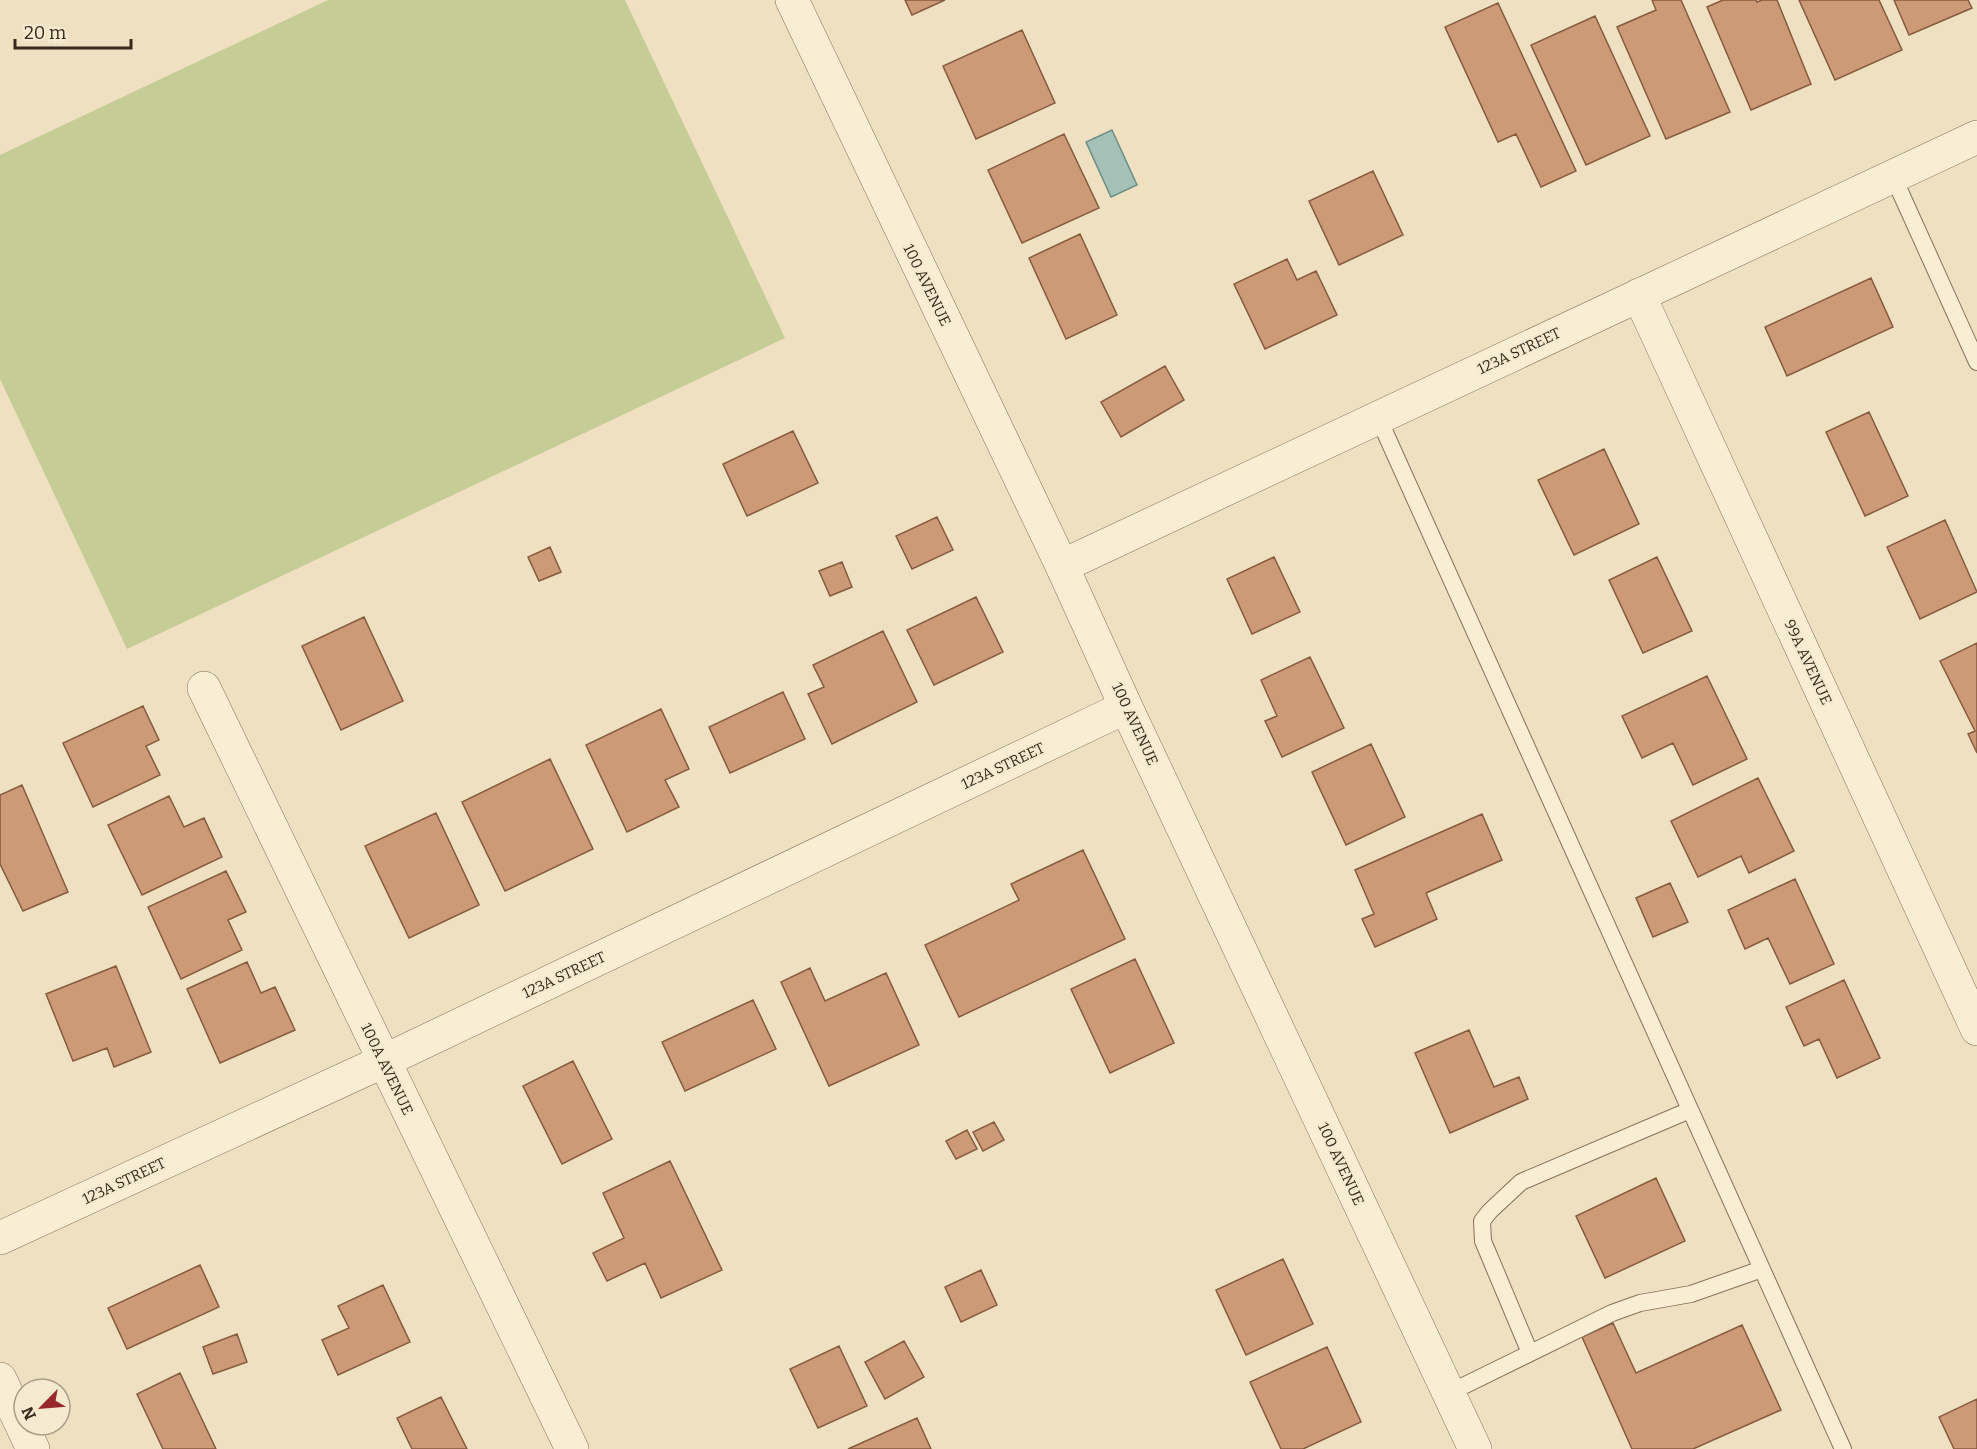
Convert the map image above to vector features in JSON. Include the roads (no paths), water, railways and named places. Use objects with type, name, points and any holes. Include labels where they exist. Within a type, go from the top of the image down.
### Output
[{"type":"street","name":"100 AVENUE","points":[[792,0],[1062,566],[1475,1449]]},
{"type":"street","name":"123A STREET","points":[[1062,566],[1977,137]]},
{"type":"street","name":"99A AVENUE","points":[[1639,295],[1977,1029]]},
{"type":"street","name":"100A AVENUE","points":[[204,688],[572,1449]]},
{"type":"street","name":"123A STREET","points":[[0,1238],[384,1061],[1126,707]]},
{"type":"street","points":[[0,1379],[33,1449]]},
{"type":"lane","points":[[1893,176],[1977,362]]},
{"type":"lane","points":[[1378,417],[1843,1449]]},
{"type":"lane","points":[[1530,1353],[1483,1241],[1482,1221],[1521,1182],[1690,1110]]},
{"type":"lane","points":[[1449,1393],[1612,1314],[1640,1303],[1691,1294],[1762,1269]]},
{"type":"water","points":[[1112,130],[1137,185],[1111,197],[1086,142]]}]
